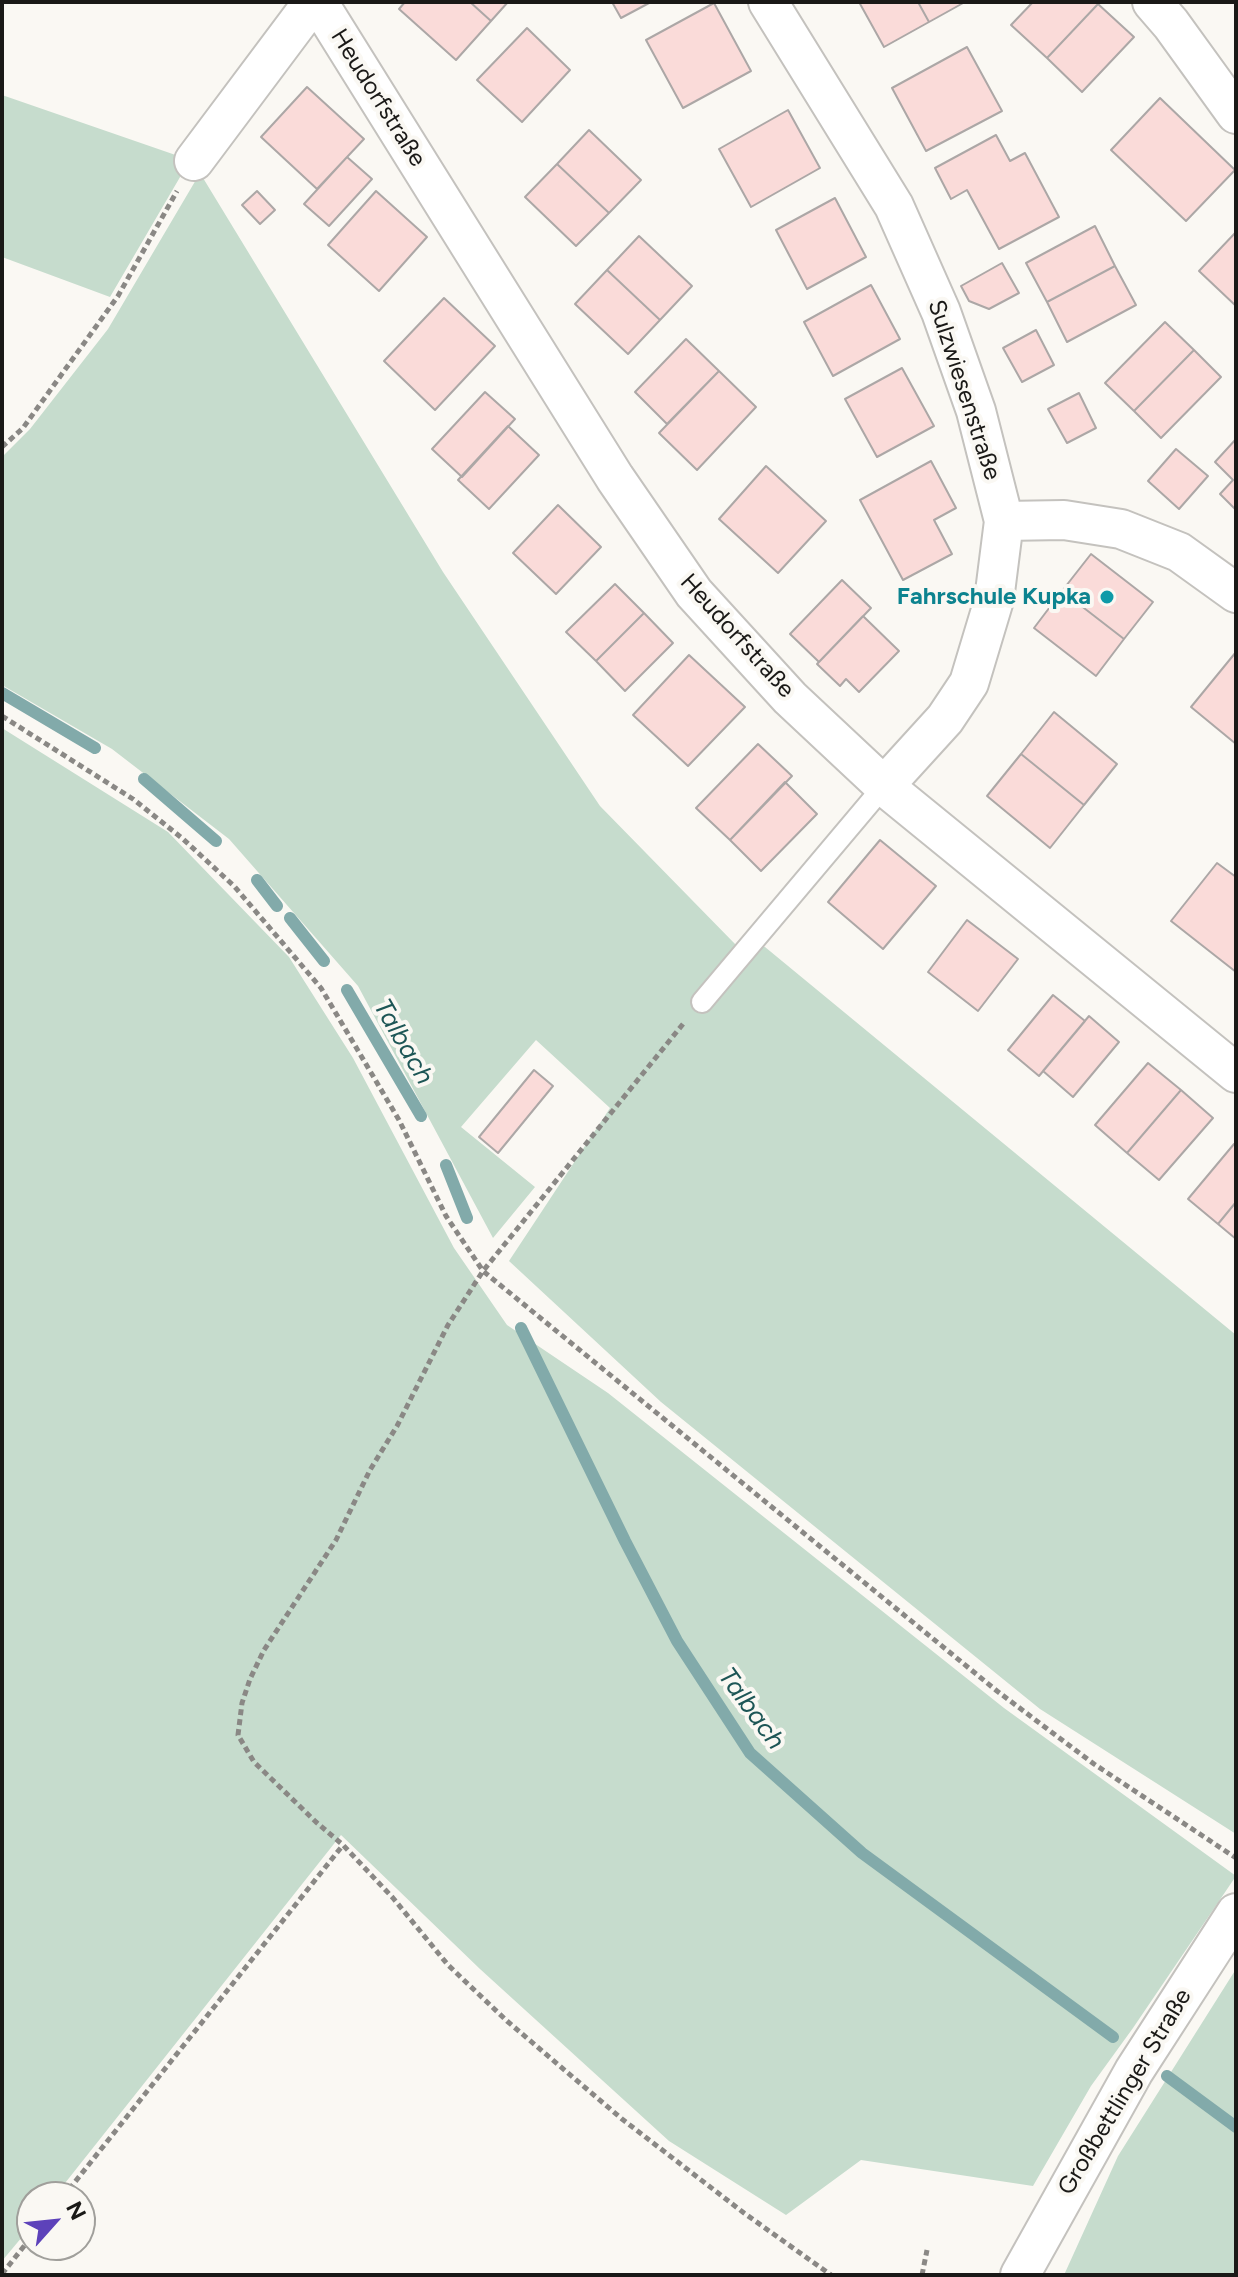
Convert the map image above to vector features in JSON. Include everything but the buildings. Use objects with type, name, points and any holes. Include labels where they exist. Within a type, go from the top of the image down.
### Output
[{"type":"street","name":"Heudorfstraße","points":[[194,161],[316,2],[615,478],[694,593],[790,698],[884,786],[1236,1073]]},
{"type":"street","name":"Sulzwiesenstraße","points":[[768,2],[894,206],[941,312],[976,411],[1004,521],[994,600],[969,683],[945,719],[884,786]]},
{"type":"street","points":[[1152,2],[1236,114]]},
{"type":"street","points":[[1004,521],[1064,520],[1121,529],[1179,552],[1236,593]]},
{"type":"street","name":"Großbettlinger Straße","points":[[1020,2275],[1134,2071],[1236,1913]]},
{"type":"lane","points":[[702,1002],[884,786]]},
{"type":"path","points":[[2,447],[23,428],[118,296],[194,161]]},
{"type":"path","points":[[2,716],[133,799],[234,886],[321,988],[399,1120],[446,1216],[483,1271],[997,1691],[1094,1764],[1236,1858]]},
{"type":"path","points":[[702,1002],[483,1271],[448,1325],[336,1540],[264,1650],[242,1703],[238,1735],[254,1762],[343,1845],[393,1898],[448,1965],[507,2021],[622,2119],[831,2275]]},
{"type":"path","points":[[76,2181],[343,1845]]},
{"type":"path","points":[[922,2275],[927,2250]]},
{"type":"path","points":[[2,2274],[16,2256]]},
{"type":"green space","points":[[2,95],[190,160],[110,297],[2,257]]},
{"type":"green space","points":[[200,173],[443,572],[600,806],[736,945],[765,947],[1236,1335],[1236,1834],[1040,1709],[661,1402],[509,1261],[610,1108],[536,1040],[461,1127],[535,1187],[493,1238],[358,986],[229,839],[112,749],[2,685],[2,457],[30,429],[108,329]]},
{"type":"green space","points":[[2,728],[168,832],[289,957],[353,1058],[454,1248],[507,1325],[608,1393],[1004,1708],[1236,1876],[1091,2086],[1033,2186],[861,2160],[786,2215],[669,2141],[480,1969],[341,1835],[67,2181],[16,2181],[16,2244],[2,2261]]},
{"type":"green space","points":[[1236,1969],[1236,2275],[1064,2275],[1118,2156]]},
{"type":"waterway","name":"Talbach","points":[[2,693],[95,748]]},
{"type":"waterway","name":"Talbach","points":[[144,779],[216,841]]},
{"type":"waterway","name":"Talbach","points":[[257,880],[277,906]]},
{"type":"waterway","name":"Talbach","points":[[290,918],[324,961]]},
{"type":"waterway","name":"Talbach","points":[[347,990],[421,1116]]},
{"type":"waterway","name":"Talbach","points":[[446,1165],[467,1218]]},
{"type":"waterway","name":"Talbach","points":[[521,1328],[677,1641],[750,1753],[862,1853],[1113,2037]]},
{"type":"waterway","name":"Talbach","points":[[1167,2076],[1236,2127]]},
{"type":"place","name":"Fahrschule Kupka","points":[[1107,597]]}]
